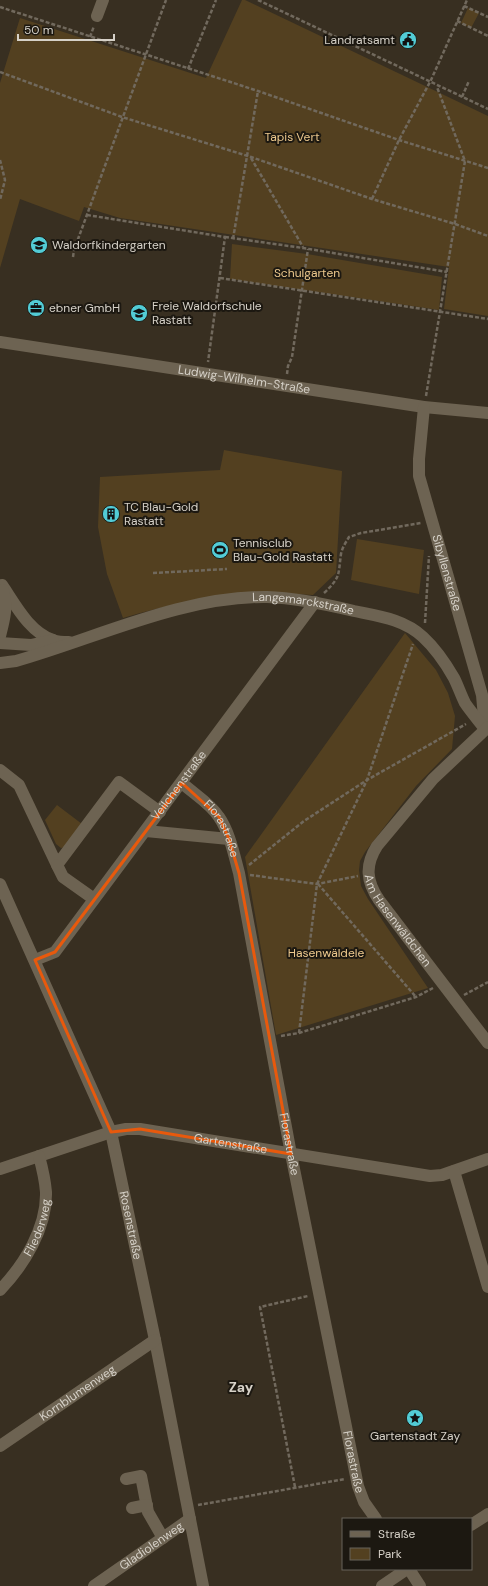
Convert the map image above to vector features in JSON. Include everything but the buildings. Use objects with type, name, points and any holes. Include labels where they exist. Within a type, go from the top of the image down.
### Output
[{"type":"street","points":[[97,16],[103,0]]},
{"type":"street","name":"Ludwig-Wilhelm-Straße","points":[[0,342],[424,407],[488,413]]},
{"type":"street","name":"Sibyllenstraße","points":[[424,407],[419,459],[419,476],[482,695],[487,731]]},
{"type":"street","points":[[0,636],[6,614],[6,598],[1,583]]},
{"type":"street","name":"Langemarckstraße","points":[[1,583],[23,616],[38,632],[53,640],[71,643]]},
{"type":"street","name":"Langemarckstraße","points":[[0,663],[16,661],[159,615],[200,605],[236,599],[266,597],[315,602],[395,620],[420,635],[439,655],[453,677],[465,703],[487,731]]},
{"type":"street","name":"Veilchenstraße","points":[[35,960],[55,952],[315,602]]},
{"type":"street","name":"Langemarckstraße","points":[[0,644],[31,644],[53,640]]},
{"type":"street","name":"Am Hasenwäldchen","points":[[487,731],[433,779],[377,846],[370,860],[368,874],[374,892],[379,900],[488,1043]]},
{"type":"street","points":[[0,770],[19,785],[63,877],[94,900]]},
{"type":"street","points":[[57,865],[119,782],[160,812]]},
{"type":"street","name":"Florastraße","points":[[182,783],[210,806],[219,817],[229,839],[239,873],[291,1154],[356,1477],[360,1493],[375,1518]]},
{"type":"street","points":[[146,831],[229,839]]},
{"type":"street","name":"Rosenstraße","points":[[0,884],[111,1132],[155,1340],[203,1586]]},
{"type":"street","name":"Gartenstraße","points":[[0,1168],[111,1132],[126,1129],[140,1129],[430,1176],[454,1171],[488,1159]]},
{"type":"street","name":"Fliederweg","points":[[0,1290],[26,1257],[40,1224],[46,1192],[39,1156]]},
{"type":"street","points":[[454,1171],[488,1287]]},
{"type":"street","name":"Kornblumenweg","points":[[0,1446],[155,1340]]},
{"type":"street","points":[[126,1479],[141,1476],[148,1512],[163,1538]]},
{"type":"street","points":[[132,1508],[147,1505]]},
{"type":"street","name":"Gladiolenweg","points":[[94,1586],[163,1538],[189,1513]]},
{"type":"street","points":[[472,1524],[488,1514]]},
{"type":"street","points":[[382,1586],[406,1570]]},
{"type":"street","points":[[409,1570],[420,1586]]},
{"type":"path","points":[[74,257],[74,250],[166,0]]},
{"type":"path","points":[[188,69],[216,0]]},
{"type":"path","points":[[258,0],[429,83],[488,109]]},
{"type":"path","points":[[372,199],[399,140],[429,83],[456,21],[467,0]]},
{"type":"path","points":[[464,6],[488,17]]},
{"type":"path","points":[[0,8],[488,168]]},
{"type":"path","points":[[456,21],[488,36]]},
{"type":"path","points":[[0,72],[122,117],[246,156],[372,199],[455,224],[488,236]]},
{"type":"path","points":[[462,97],[469,81]]},
{"type":"path","points":[[424,407],[465,161],[437,86]]},
{"type":"path","points":[[233,239],[258,92]]},
{"type":"path","points":[[251,158],[303,248]]},
{"type":"path","points":[[0,160],[5,180],[0,200]]},
{"type":"path","points":[[87,215],[447,272]]},
{"type":"path","points":[[206,374],[225,237]]},
{"type":"path","points":[[286,386],[288,366],[292,357],[308,249]]},
{"type":"path","points":[[220,278],[488,319]]},
{"type":"path","points":[[315,602],[334,584],[340,572],[341,552],[349,537],[361,533],[404,526]]},
{"type":"path","points":[[299,1033],[318,884],[367,780],[420,635],[429,554]]},
{"type":"path","points":[[153,574],[227,569]]},
{"type":"path","points":[[239,873],[304,821],[367,780],[477,718]]},
{"type":"path","points":[[239,873],[318,884],[368,874]]},
{"type":"path","points":[[318,884],[416,997]]},
{"type":"path","points":[[455,1000],[488,982]]},
{"type":"path","points":[[269,1037],[299,1033],[416,997],[442,983]]},
{"type":"path","points":[[295,1487],[260,1307],[319,1294]]},
{"type":"path","points":[[189,1513],[295,1487],[356,1477]]},
{"type":"highlighted area","points":[[182,783],[219,817],[229,839],[239,873],[291,1154],[140,1129],[111,1132],[35,960],[55,952]]},
{"type":"green space","name":"Tapis Vert","points":[[242,0],[245,0],[488,116],[488,316],[444,309],[449,267],[120,218],[84,207],[79,221],[20,199],[0,268],[0,83],[20,18],[206,78]]},
{"type":"green space","points":[[468,8],[479,13],[471,28],[461,23]]},
{"type":"green space","name":"Schulgarten","points":[[232,244],[307,254],[442,277],[439,310],[230,279]]},
{"type":"green space","name":"Tennisclub Blau-Gold Rastatt","points":[[224,450],[342,471],[336,573],[313,595],[241,595],[193,601],[146,611],[123,618],[107,574],[98,527],[100,477],[220,470]]},
{"type":"green space","points":[[357,539],[424,550],[419,594],[351,580]]},
{"type":"green space","name":"Hasenwäldele","points":[[405,633],[436,670],[448,693],[455,716],[452,749],[416,786],[365,852],[360,861],[359,870],[361,886],[368,899],[428,988],[276,1035],[245,857]]},
{"type":"green space","points":[[57,805],[82,824],[65,847],[61,848],[56,844],[45,820]]},
{"type":"place","name":"Landratsamt","points":[[408,40]]},
{"type":"place","name":"Waldorfkindergarten","points":[[39,245]]},
{"type":"place","name":"ebner GmbH","points":[[36,308]]},
{"type":"place","name":"Freie Waldorfschule Rastatt","points":[[139,313]]},
{"type":"place","name":"TC Blau-Gold Rastatt","points":[[111,514]]},
{"type":"place","name":"Tennisclub Blau-Gold Rastatt","points":[[220,550]]},
{"type":"place","name":"Gartenstadt Zay","points":[[415,1418]]},
{"type":"district","name":"Zay","points":[[241,1387]]}]
